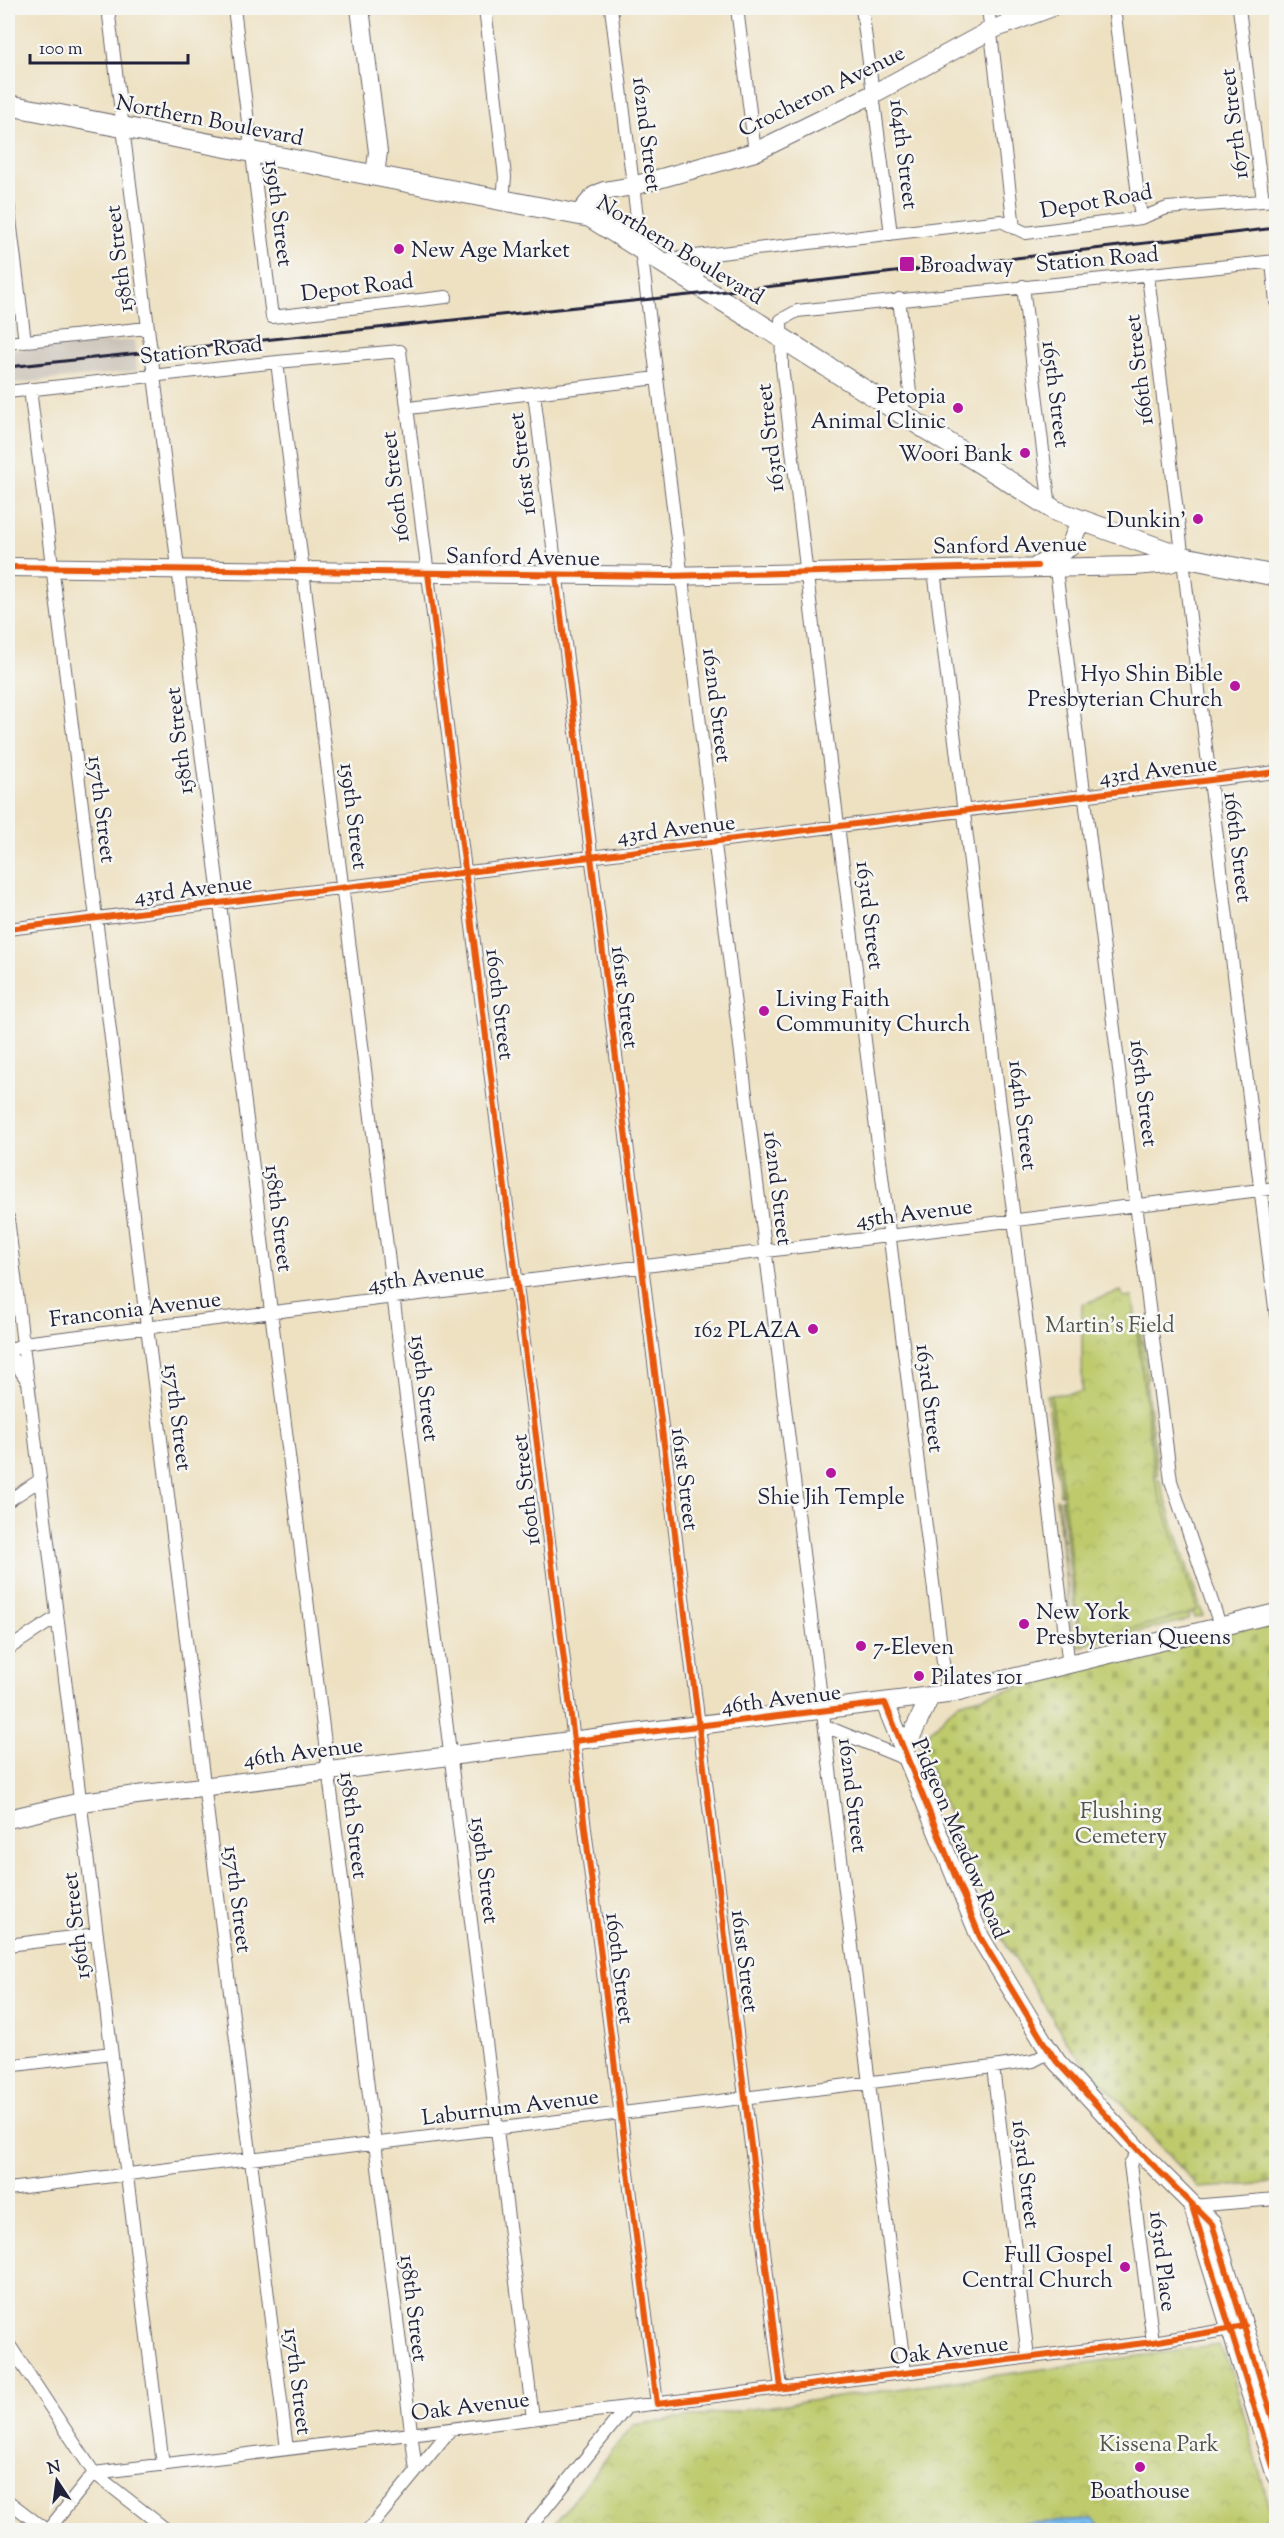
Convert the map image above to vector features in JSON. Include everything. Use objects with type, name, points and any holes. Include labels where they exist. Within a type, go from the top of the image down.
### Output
[{"type":"main road","name":"Northern Boulevard","points":[[8,105],[590,217],[692,281],[781,329],[898,412],[1053,510],[1183,557],[1276,576]]},
{"type":"street","name":"158th Street","points":[[108,8],[373,2144],[416,2471]]},
{"type":"street","name":"159th Street","points":[[234,8],[272,317]]},
{"type":"street","points":[[360,8],[378,152],[375,175]]},
{"type":"street","points":[[485,8],[505,177],[503,200]]},
{"type":"street","name":"162nd Street","points":[[611,8],[905,2373]]},
{"type":"street","points":[[737,8],[755,152]]},
{"type":"street","name":"164th Street","points":[[862,8],[891,234]]},
{"type":"street","points":[[988,8],[1014,228]]},
{"type":"street","name":"Crocheron Avenue","points":[[578,214],[594,196],[604,191],[633,186],[755,152],[873,94],[991,30],[1050,8]]},
{"type":"street","points":[[1114,8],[1141,218]]},
{"type":"street","name":"167th Street","points":[[1239,8],[1263,201]]},
{"type":"street","name":"Depot Road","points":[[659,261],[1001,221],[1026,233],[1141,218],[1167,208],[1276,200]]},
{"type":"street","points":[[8,203],[25,342]]},
{"type":"street","points":[[692,281],[712,255]]},
{"type":"street","points":[[1274,261],[1276,302]]},
{"type":"street","name":"Station Road","points":[[781,329],[797,311],[1274,261]]},
{"type":"street","name":"166th Street","points":[[1148,276],[1276,1316]]},
{"type":"street","name":"165th Street","points":[[1023,286],[1053,510]]},
{"type":"street","name":"Depot Road","points":[[272,317],[446,297]]},
{"type":"street","points":[[898,412],[910,392],[899,299]]},
{"type":"street","points":[[8,343],[147,328]]},
{"type":"street","name":"163rd Street","points":[[781,329],[782,366],[889,1236],[938,1695]]},
{"type":"street","name":"Station Road","points":[[8,392],[277,362],[400,351]]},
{"type":"street","name":"160th Street","points":[[400,351],[409,408],[657,2404]]},
{"type":"street","name":"159th Street","points":[[277,362],[533,2419]]},
{"type":"street","points":[[409,408],[657,378]]},
{"type":"street","name":"157th Street","points":[[30,389],[287,2449]]},
{"type":"street","name":"161st Street","points":[[534,393],[781,2388]]},
{"type":"street","points":[[1055,563],[1070,547],[1080,520]]},
{"type":"street","name":"Sanford Avenue","points":[[8,567],[681,576],[934,570],[1037,566],[1055,563],[1170,563],[1183,557]]},
{"type":"street","name":"165th Street","points":[[1055,563],[1087,796],[1171,1481],[1221,1628]]},
{"type":"street","name":"164th Street","points":[[934,570],[1069,1666]]},
{"type":"street","name":"43rd Avenue","points":[[8,929],[1276,772]]},
{"type":"street","name":"45th Avenue","points":[[271,1313],[1276,1188]]},
{"type":"street","name":"156th Street","points":[[8,1218],[163,2465]]},
{"type":"street","name":"Franconia Avenue","points":[[8,1353],[23,1343],[271,1313]]},
{"type":"street","name":"156th Street","points":[[8,1353],[28,1382]]},
{"type":"street","points":[[8,1501],[40,1480]]},
{"type":"street","name":"46th Avenue","points":[[8,1819],[81,1802],[574,1741],[699,1727],[824,1718],[885,1703],[938,1695],[1069,1666],[1276,1613]]},
{"type":"street","points":[[8,1649],[57,1617]]},
{"type":"street","points":[[906,1756],[938,1695]]},
{"type":"street","name":"Pidgeon Meadow Road","points":[[885,1703],[980,1936],[1050,2052],[1192,2206]]},
{"type":"street","name":"Pidgeon Meadow Road","points":[[824,1718],[906,1756]]},
{"type":"street","points":[[8,1945],[97,1934]]},
{"type":"street","name":"Laburnum Avenue","points":[[8,2189],[993,2067],[1033,2061],[1050,2052]]},
{"type":"street","points":[[8,2066],[111,2053]]},
{"type":"street","name":"163rd Street","points":[[993,2067],[1028,2357]]},
{"type":"street","name":"163rd Place","points":[[1139,2151],[1130,2164],[1153,2342]]},
{"type":"street","points":[[1276,2199],[1192,2206],[1276,2429]]},
{"type":"street","points":[[1238,2328],[1276,2476]]},
{"type":"street","name":"Oak Avenue","points":[[94,2473],[1153,2342],[1238,2328]]},
{"type":"street","points":[[8,2344],[94,2473],[167,2530]]},
{"type":"street","points":[[528,2530],[626,2408]]},
{"type":"street","points":[[368,2530],[451,2429]]},
{"type":"street","points":[[8,2501],[47,2530],[94,2473]]},
{"type":"shaded area","points":[[134,340],[137,371],[8,384],[8,350]]},
{"type":"green space","name":"Martin's Field","points":[[1121,1291],[1124,1298],[1133,1297],[1156,1486],[1197,1609],[1193,1613],[1081,1641],[1051,1395],[1082,1392],[1082,1304]]},
{"type":"green space","points":[[1137,1326],[1140,1326],[1148,1377],[1146,1381],[1158,1475],[1155,1476]]},
{"type":"green space","points":[[1047,1395],[1051,1395],[1063,1494],[1060,1494]]},
{"type":"green space","points":[[1149,1479],[1159,1479],[1203,1616],[1194,1618]]},
{"type":"green space","points":[[1063,1498],[1189,1614],[1188,1620],[1089,1644],[1086,1640],[1086,1645],[1079,1647],[1061,1499]]},
{"type":"green space","points":[[1056,1499],[1058,1499],[1074,1648]]},
{"type":"green space","name":"Flushing Cemetery","points":[[1276,1620],[1276,2183],[1199,2188],[1071,2048],[997,1930],[919,1743],[958,1703]]},
{"type":"green space","name":"Kissena Park","points":[[1219,2345],[1232,2372],[1276,2530],[549,2530],[633,2425]]},
{"type":"water","points":[[1093,2520],[1103,2530],[971,2530],[1025,2523]]},
{"type":"railway","points":[[8,367],[765,287],[1276,228]]},
{"type":"cycle path","points":[[8,567],[668,576],[1037,566]]},
{"type":"cycle path","points":[[428,573],[657,2404],[1153,2342],[1245,2326]]},
{"type":"cycle path","points":[[556,575],[781,2388]]},
{"type":"cycle path","points":[[8,929],[1276,772]]},
{"type":"cycle path","points":[[574,1741],[885,1703],[980,1937],[1044,2043],[1057,2062],[1139,2151],[1212,2224],[1276,2429]]},
{"type":"cycle path","points":[[1192,2206],[1276,2476]]},
{"type":"place","name":"New Age Market","points":[[399,249]]},
{"type":"place","name":"Broadway","points":[[907,264]]},
{"type":"place","name":"Petopia Animal Clinic","points":[[958,408]]},
{"type":"place","name":"Woori Bank","points":[[1025,453]]},
{"type":"place","name":"Dunkin'","points":[[1198,519]]},
{"type":"place","name":"Hyo Shin Bible Presbyterian Church","points":[[1235,686]]},
{"type":"place","name":"Living Faith Community Church","points":[[764,1011]]},
{"type":"place","name":"162 PLAZA","points":[[813,1329]]},
{"type":"place","name":"Shie Jih Temple","points":[[831,1473]]},
{"type":"place","name":"New York Presbyterian Queens","points":[[1024,1624]]},
{"type":"place","name":"7-Eleven","points":[[861,1646]]},
{"type":"place","name":"Pilates 101","points":[[919,1676]]},
{"type":"place","name":"Full Gospel Central Church","points":[[1125,2267]]},
{"type":"place","name":"Boathouse","points":[[1140,2467]]}]
